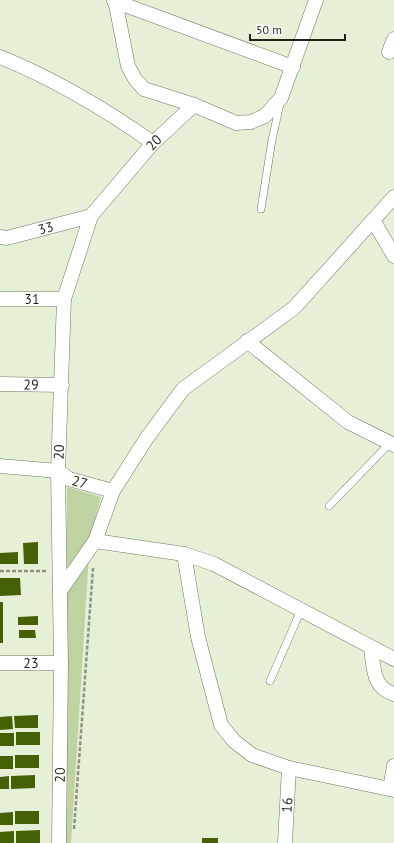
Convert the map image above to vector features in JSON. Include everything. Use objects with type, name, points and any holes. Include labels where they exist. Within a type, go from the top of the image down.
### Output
[{"type":"street","points":[[115,0],[128,66],[135,79],[144,89],[194,105],[236,123],[251,122],[265,116],[281,98],[316,0]]},
{"type":"street","points":[[115,0],[293,67]]},
{"type":"street","points":[[0,57],[35,72],[81,97],[119,119],[153,143]]},
{"type":"street","name":"20","points":[[58,843],[61,663],[58,471],[64,299],[91,216],[153,143],[194,105]]},
{"type":"street","points":[[60,591],[95,541],[113,491],[146,440],[183,389],[294,308],[394,197]]},
{"type":"street","name":"33","points":[[0,237],[7,238],[91,216]]},
{"type":"street","points":[[373,220],[392,247]]},
{"type":"street","name":"31","points":[[0,299],[64,299]]},
{"type":"street","points":[[247,341],[348,422],[392,444]]},
{"type":"street","name":"29","points":[[0,384],[62,386]]},
{"type":"street","name":"27","points":[[0,466],[58,471],[69,478],[113,491]]},
{"type":"street","points":[[95,541],[184,554],[214,564],[394,659]]},
{"type":"street","points":[[184,554],[198,637],[220,725],[234,741],[252,755],[289,768],[392,789],[394,766]]},
{"type":"street","points":[[372,648],[375,678],[380,687],[386,692],[394,694]]},
{"type":"street","name":"23","points":[[0,663],[61,663]]},
{"type":"street","name":"16","points":[[285,843],[289,768]]},
{"type":"lane","points":[[260,209],[281,98]]},
{"type":"lane","points":[[329,506],[392,444]]},
{"type":"lane","points":[[270,681],[301,610]]},
{"type":"path","points":[[73,835],[93,565]]},
{"type":"path","points":[[0,571],[60,572]]},
{"type":"green space","points":[[67,487],[101,497],[90,538],[71,843],[64,843]]},
{"type":"building","points":[[38,542],[38,564],[24,564],[23,543]]},
{"type":"building","points":[[18,552],[18,564],[0,564],[0,553]]},
{"type":"building","points":[[0,578],[20,578],[21,595],[0,596]]},
{"type":"building","points":[[0,602],[3,602],[3,643],[0,643]]},
{"type":"building","points":[[38,616],[38,625],[18,625],[18,617]]},
{"type":"building","points":[[19,630],[35,630],[36,638],[19,638]]},
{"type":"building","points":[[38,715],[38,728],[15,728],[14,716]]},
{"type":"building","points":[[12,716],[13,729],[0,730],[0,717]]},
{"type":"building","points":[[16,732],[40,732],[40,745],[16,745]]},
{"type":"building","points":[[0,733],[14,733],[14,746],[0,746]]},
{"type":"building","points":[[15,755],[39,755],[39,768],[15,768]]},
{"type":"building","points":[[0,756],[13,756],[13,769],[0,769]]},
{"type":"building","points":[[35,775],[35,788],[11,789],[11,776]]},
{"type":"building","points":[[9,776],[9,789],[0,789],[0,777]]},
{"type":"building","points":[[15,811],[39,811],[39,824],[15,824]]},
{"type":"building","points":[[13,812],[13,825],[0,825],[0,813]]},
{"type":"building","points":[[40,830],[40,843],[16,843],[16,831]]},
{"type":"building","points":[[14,831],[14,843],[0,843],[0,832]]},
{"type":"building","points":[[202,838],[218,838],[218,843],[202,843]]}]
